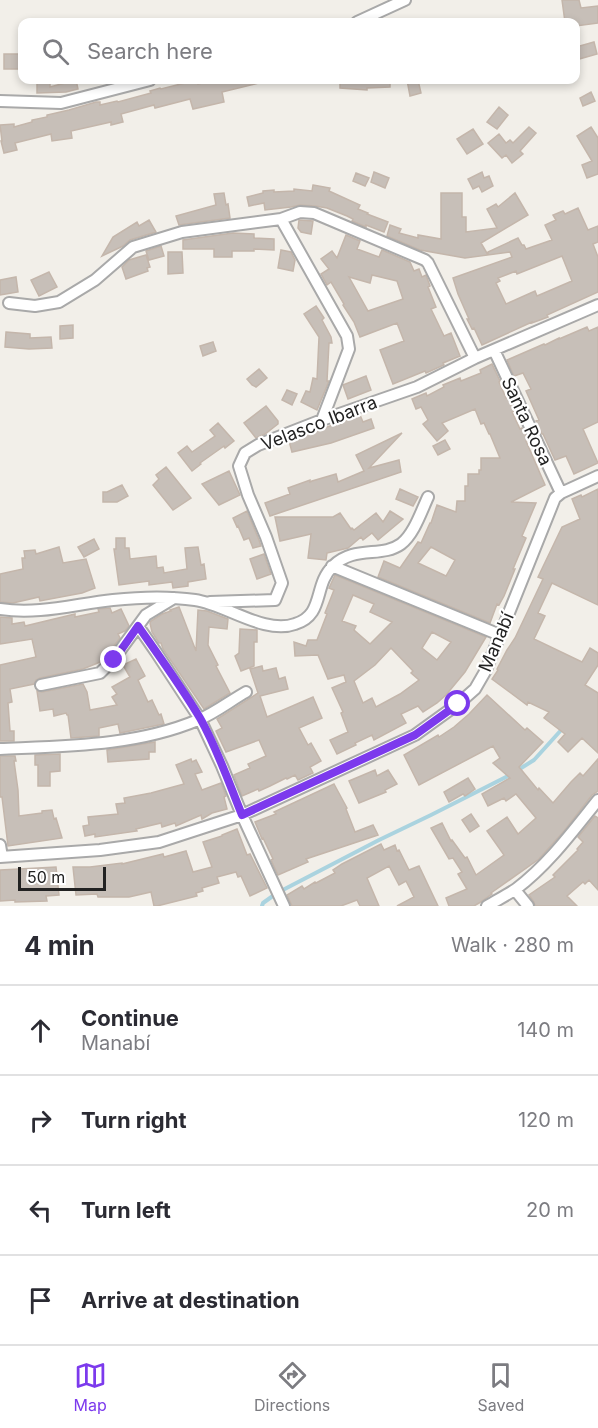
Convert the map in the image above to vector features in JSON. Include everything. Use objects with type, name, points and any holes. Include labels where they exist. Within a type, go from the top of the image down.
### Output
[{"type":"street","points":[[366,18],[405,0]]},
{"type":"street","points":[[0,101],[61,103],[135,84]]},
{"type":"street","points":[[9,303],[35,306],[58,302],[95,280],[134,247],[182,232],[281,219],[300,212],[314,213],[429,263],[475,358]]},
{"type":"street","points":[[281,219],[348,336],[349,349],[322,420]]},
{"type":"street","name":"Velasco Ibarra","points":[[210,602],[275,600],[282,583],[239,466],[245,453],[258,445],[322,420],[417,387],[475,358],[598,305]]},
{"type":"street","name":"Santa Rosa","points":[[494,350],[561,493]]},
{"type":"street","points":[[561,493],[598,476]]},
{"type":"street","name":"Manabí","points":[[1,857],[100,850],[159,842],[242,815],[415,735],[475,689],[486,670],[555,498],[561,493]]},
{"type":"street","points":[[0,609],[27,612],[112,600],[146,597],[174,598],[210,602],[241,617],[287,627],[308,619],[313,612],[324,577],[332,566],[343,558],[399,546],[407,538],[428,497]]},
{"type":"street","points":[[332,566],[500,635]]},
{"type":"street","points":[[41,685],[100,673],[114,660],[146,615],[174,598]]},
{"type":"street","points":[[138,626],[200,719],[284,906]]},
{"type":"street","points":[[0,749],[84,745],[158,735],[200,719],[246,692]]},
{"type":"street","points":[[487,906],[515,890],[538,869],[559,848],[598,800]]},
{"type":"street","points":[[0,845],[1,857]]},
{"type":"street","points":[[515,890],[528,906]]},
{"type":"building","points":[[562,0],[579,0],[581,8],[598,6],[598,23],[580,25],[580,18],[564,18]]},
{"type":"building","points":[[594,42],[597,54],[580,59],[580,46]]},
{"type":"building","points":[[4,54],[18,54],[18,69],[4,69]]},
{"type":"building","points":[[37,84],[50,84],[50,87],[77,84],[78,89],[66,92],[37,93]]},
{"type":"building","points":[[181,84],[255,84],[222,92],[224,102],[193,109],[190,99],[155,108],[154,105],[121,114],[123,122],[111,125],[111,122],[71,131],[72,138],[52,141],[51,134],[15,143],[17,150],[4,153],[0,125],[14,124],[14,127],[47,117],[47,115],[96,102],[100,102],[100,105],[118,102]]},
{"type":"building","points":[[340,84],[390,84],[390,87],[367,88],[367,90],[340,88]]},
{"type":"building","points":[[408,84],[419,84],[421,93],[410,96]]},
{"type":"building","points":[[591,92],[595,101],[583,106],[580,98]]},
{"type":"building","points":[[499,107],[508,115],[497,129],[487,122]]},
{"type":"building","points":[[529,127],[536,133],[520,151],[523,154],[512,163],[506,155],[502,158],[488,143],[499,134],[506,143],[510,140],[513,143]]},
{"type":"building","points":[[591,127],[598,138],[598,174],[587,178],[582,165],[592,161],[577,136]]},
{"type":"building","points":[[473,129],[483,144],[467,154],[457,139]]},
{"type":"building","points":[[374,172],[389,178],[385,188],[371,182]]},
{"type":"building","points":[[482,172],[484,178],[489,176],[493,186],[482,192],[479,186],[473,189],[468,179]]},
{"type":"building","points":[[356,173],[369,178],[365,186],[353,181]]},
{"type":"building","points":[[313,185],[330,188],[329,191],[360,205],[358,209],[388,222],[384,232],[366,225],[366,227],[327,208],[300,205],[265,210],[264,203],[249,206],[247,197],[263,193],[263,191],[294,191],[294,189],[312,191]]},
{"type":"building","points":[[224,193],[230,218],[179,225],[176,216],[216,205],[214,194]]},
{"type":"building","points":[[441,193],[462,193],[462,217],[466,217],[466,232],[497,228],[487,209],[496,204],[498,207],[515,193],[528,215],[481,243],[488,255],[465,258],[420,250],[387,236],[390,225],[401,229],[399,233],[418,238],[418,235],[441,239]]},
{"type":"building","points":[[578,208],[588,230],[598,226],[598,242],[593,244],[598,257],[598,292],[547,315],[548,317],[482,345],[467,319],[469,319],[453,278],[512,257],[510,252],[488,255],[488,252],[518,238],[526,249],[552,240],[545,225],[556,220],[553,215],[563,211],[565,214]],"holes":[[[562,256],[572,281],[537,296],[535,291],[506,304],[496,283],[500,281],[498,278],[516,271],[517,274]]]},
{"type":"building","points":[[149,220],[156,232],[130,240],[102,256],[113,237],[137,222],[139,226]]},
{"type":"building","points":[[299,220],[313,221],[311,234],[301,232],[298,228]]},
{"type":"building","points":[[233,233],[254,234],[254,238],[274,239],[274,250],[232,251],[232,257],[214,257],[214,249],[183,249],[183,240]]},
{"type":"building","points":[[346,235],[360,241],[357,249],[379,257],[382,250],[410,262],[414,271],[419,269],[422,277],[426,275],[430,286],[428,287],[436,307],[431,309],[444,336],[451,333],[460,356],[426,373],[425,371],[393,384],[380,350],[404,341],[397,323],[360,337],[331,282],[327,285],[321,274],[329,269],[321,259],[332,251],[337,258]],"holes":[[[372,275],[397,281],[403,299],[368,311],[349,277],[370,283]]]},
{"type":"building","points":[[161,246],[164,256],[149,260],[146,251]]},
{"type":"building","points":[[281,250],[291,252],[295,260],[293,271],[278,268]]},
{"type":"building","points":[[168,252],[182,252],[183,273],[168,274]]},
{"type":"building","points":[[146,255],[150,267],[147,268],[148,271],[126,279],[122,267],[129,260]]},
{"type":"building","points":[[49,272],[57,287],[39,296],[31,280]]},
{"type":"building","points":[[16,277],[18,292],[0,295],[0,280]]},
{"type":"building","points":[[316,306],[324,318],[322,320],[332,343],[329,343],[327,381],[329,381],[317,410],[301,402],[306,391],[310,392],[313,378],[317,379],[319,337],[304,314]]},
{"type":"building","points":[[73,325],[73,338],[60,339],[60,326]]},
{"type":"building","points":[[587,327],[589,331],[598,327],[598,422],[583,429],[598,463],[574,474],[566,456],[555,460],[536,421],[539,420],[526,391],[531,389],[523,373],[514,376],[507,360]]},
{"type":"building","points":[[6,332],[30,334],[30,338],[51,337],[52,348],[5,347]]},
{"type":"building","points":[[213,342],[216,351],[203,356],[200,346]]},
{"type":"building","points":[[492,364],[520,429],[522,428],[528,440],[526,441],[545,485],[511,502],[536,503],[522,536],[526,538],[513,569],[515,569],[490,623],[378,577],[384,561],[400,568],[418,542],[421,543],[437,505],[456,512],[457,501],[465,501],[468,474],[479,474],[481,458],[500,458],[490,434],[484,423],[481,424],[475,409],[442,423],[448,431],[437,441],[423,424],[428,420],[421,407],[416,409],[412,399],[426,393],[427,396],[444,387],[443,385],[460,378],[461,381],[481,373],[480,370]],"holes":[[[431,547],[455,560],[446,576],[418,563]]]},
{"type":"building","points":[[259,369],[267,378],[256,387],[247,379]]},
{"type":"building","points":[[366,376],[371,390],[348,399],[343,385]]},
{"type":"building","points":[[287,390],[297,394],[292,405],[282,400]]},
{"type":"building","points":[[266,406],[278,424],[256,438],[244,423]]},
{"type":"building","points":[[360,415],[363,422],[371,419],[374,428],[331,443],[292,452],[289,441]]},
{"type":"building","points":[[218,423],[234,441],[200,463],[192,471],[178,453],[187,446],[192,452],[215,436],[210,430]]},
{"type":"building","points":[[402,433],[369,468],[399,460],[401,472],[270,516],[265,503],[290,494],[288,488],[336,474],[338,482],[364,471],[356,455]]},
{"type":"building","points":[[445,440],[450,449],[438,455],[433,446]]},
{"type":"building","points":[[166,467],[191,498],[173,510],[153,485],[159,479],[156,475]]},
{"type":"building","points":[[229,471],[240,495],[219,505],[202,484]]},
{"type":"building","points":[[122,485],[128,496],[117,502],[103,502],[103,492]]},
{"type":"building","points":[[400,489],[418,497],[413,506],[396,499]]},
{"type":"building","points":[[598,489],[598,605],[552,583],[538,613],[545,616],[534,639],[582,662],[590,648],[598,653],[598,665],[585,685],[598,693],[598,753],[582,738],[568,752],[558,742],[565,734],[544,718],[549,712],[528,702],[527,705],[492,679],[515,638],[543,579],[538,577],[562,527],[580,519],[572,499]]},
{"type":"building","points":[[247,511],[261,546],[253,548],[249,538],[244,540],[233,518]]},
{"type":"building","points":[[390,511],[403,519],[378,540],[372,533],[363,540],[361,537],[348,548],[327,553],[326,560],[308,558],[311,534],[280,541],[275,517],[333,517],[340,513],[354,530],[376,513],[383,522]]},
{"type":"building","points":[[116,538],[125,538],[125,548],[129,548],[130,559],[156,556],[157,568],[163,567],[164,573],[187,569],[185,548],[198,547],[206,579],[188,582],[188,586],[173,588],[172,582],[149,585],[149,581],[119,585],[114,549],[116,549]]},
{"type":"building","points":[[94,539],[99,549],[84,557],[78,547]]},
{"type":"building","points":[[59,547],[63,563],[86,559],[95,588],[82,593],[40,601],[39,597],[13,603],[0,602],[0,574],[23,569],[24,551],[35,550],[36,554]]},
{"type":"building","points":[[264,554],[271,574],[257,579],[250,559]]},
{"type":"building","points":[[335,575],[486,637],[465,672],[437,703],[423,712],[418,706],[401,714],[406,723],[374,740],[372,735],[337,754],[330,740],[348,732],[341,713],[343,712],[332,688],[346,682],[344,675],[328,679],[318,655],[295,656],[294,642],[306,646],[308,640],[317,640],[334,590],[329,588]],"holes":[[[353,595],[374,604],[370,612],[392,622],[370,644],[354,630],[356,626],[342,621]],[[432,632],[451,642],[437,660],[422,648]],[[391,648],[419,680],[376,707],[372,698],[363,703],[354,681],[375,665]]]},
{"type":"building","points":[[179,607],[196,651],[198,610],[228,619],[227,629],[209,627],[208,645],[230,693],[204,709],[152,632],[151,621]]},
{"type":"building","points":[[110,608],[112,613],[121,609],[129,626],[118,634],[120,638],[107,655],[100,662],[83,669],[40,678],[34,684],[10,689],[12,702],[8,703],[10,731],[14,731],[14,741],[0,741],[0,665],[36,657],[32,639],[0,644],[0,617],[12,618],[12,624],[24,622],[25,626]]},
{"type":"building","points":[[240,629],[257,630],[257,642],[254,642],[254,666],[241,671],[235,656],[239,653]]},
{"type":"building","points":[[136,659],[145,676],[138,680],[148,702],[152,700],[164,724],[120,733],[118,724],[99,728],[99,736],[71,738],[66,713],[54,716],[53,709],[40,711],[37,691],[83,684],[90,710],[117,705],[112,697],[117,694],[112,687],[130,677],[123,665]]},
{"type":"building","points":[[262,666],[263,671],[276,668],[279,679],[285,677],[288,689],[260,696],[267,717],[313,697],[322,718],[299,728],[308,745],[311,743],[321,761],[310,767],[313,773],[298,780],[295,775],[242,796],[234,775],[250,768],[248,764],[266,756],[259,740],[226,752],[216,731],[222,728],[217,719],[258,693],[250,669]]},
{"type":"building","points":[[487,695],[525,730],[527,728],[543,742],[519,767],[538,790],[539,788],[553,803],[580,773],[583,776],[598,759],[598,791],[592,795],[539,859],[474,906],[449,906],[446,898],[467,889],[458,874],[462,872],[453,858],[449,859],[431,828],[442,823],[451,841],[465,858],[467,857],[476,875],[504,855],[487,831],[507,817],[518,834],[536,818],[516,794],[506,801],[504,798],[488,806],[482,794],[510,778],[493,763],[500,758],[493,746],[419,785],[404,755],[454,727]]},
{"type":"building","points":[[155,742],[155,752],[149,752],[149,759],[108,762],[107,750]]},
{"type":"building","points":[[60,754],[60,771],[50,772],[50,786],[38,786],[38,765],[35,765],[35,755]]},
{"type":"building","points":[[0,756],[15,756],[19,816],[52,810],[62,838],[8,846],[2,797],[0,797]]},
{"type":"building","points":[[191,759],[192,762],[196,760],[202,772],[195,774],[202,790],[221,783],[226,796],[224,797],[227,809],[212,813],[202,819],[201,815],[176,826],[175,823],[162,827],[161,823],[136,829],[137,831],[95,837],[95,834],[85,836],[83,826],[89,825],[88,817],[118,814],[116,804],[125,803],[124,798],[184,784],[176,765]]},
{"type":"building","points":[[375,770],[377,776],[388,770],[397,784],[385,790],[386,792],[359,803],[349,781]]},
{"type":"building","points":[[468,778],[475,789],[449,802],[444,792]]},
{"type":"building","points":[[334,784],[347,808],[355,832],[373,825],[378,835],[306,859],[308,862],[278,875],[255,822],[276,814],[274,812]]},
{"type":"building","points":[[471,814],[479,826],[470,832],[462,820]]},
{"type":"building","points":[[595,816],[598,818],[598,890],[589,880],[585,884],[583,882],[567,896],[577,906],[535,906],[529,895],[555,877],[553,875],[578,850],[583,842],[578,837]]},
{"type":"building","points":[[237,829],[247,855],[250,854],[267,888],[250,896],[241,876],[238,877],[236,872],[217,877],[219,883],[202,888],[203,891],[196,893],[197,896],[157,906],[154,906],[151,892],[129,897],[76,895],[73,867],[122,864],[186,851],[193,872],[212,867],[203,842]]},
{"type":"building","points":[[381,844],[384,850],[395,845],[409,870],[419,866],[438,906],[397,906],[414,897],[406,881],[399,885],[389,866],[367,878],[379,906],[360,906],[357,900],[341,906],[292,906],[287,895],[302,886],[304,889],[335,873],[333,870],[342,864]]},
{"type":"building","points":[[56,867],[59,895],[46,896],[47,901],[0,901],[0,870]]},
{"type":"waterway","points":[[518,770],[534,760],[563,728]]},
{"type":"waterway","points":[[262,906],[277,893],[512,774]]},
{"type":"route","points":[[114,660],[138,626],[200,719],[242,815],[415,735],[458,704]]}]
